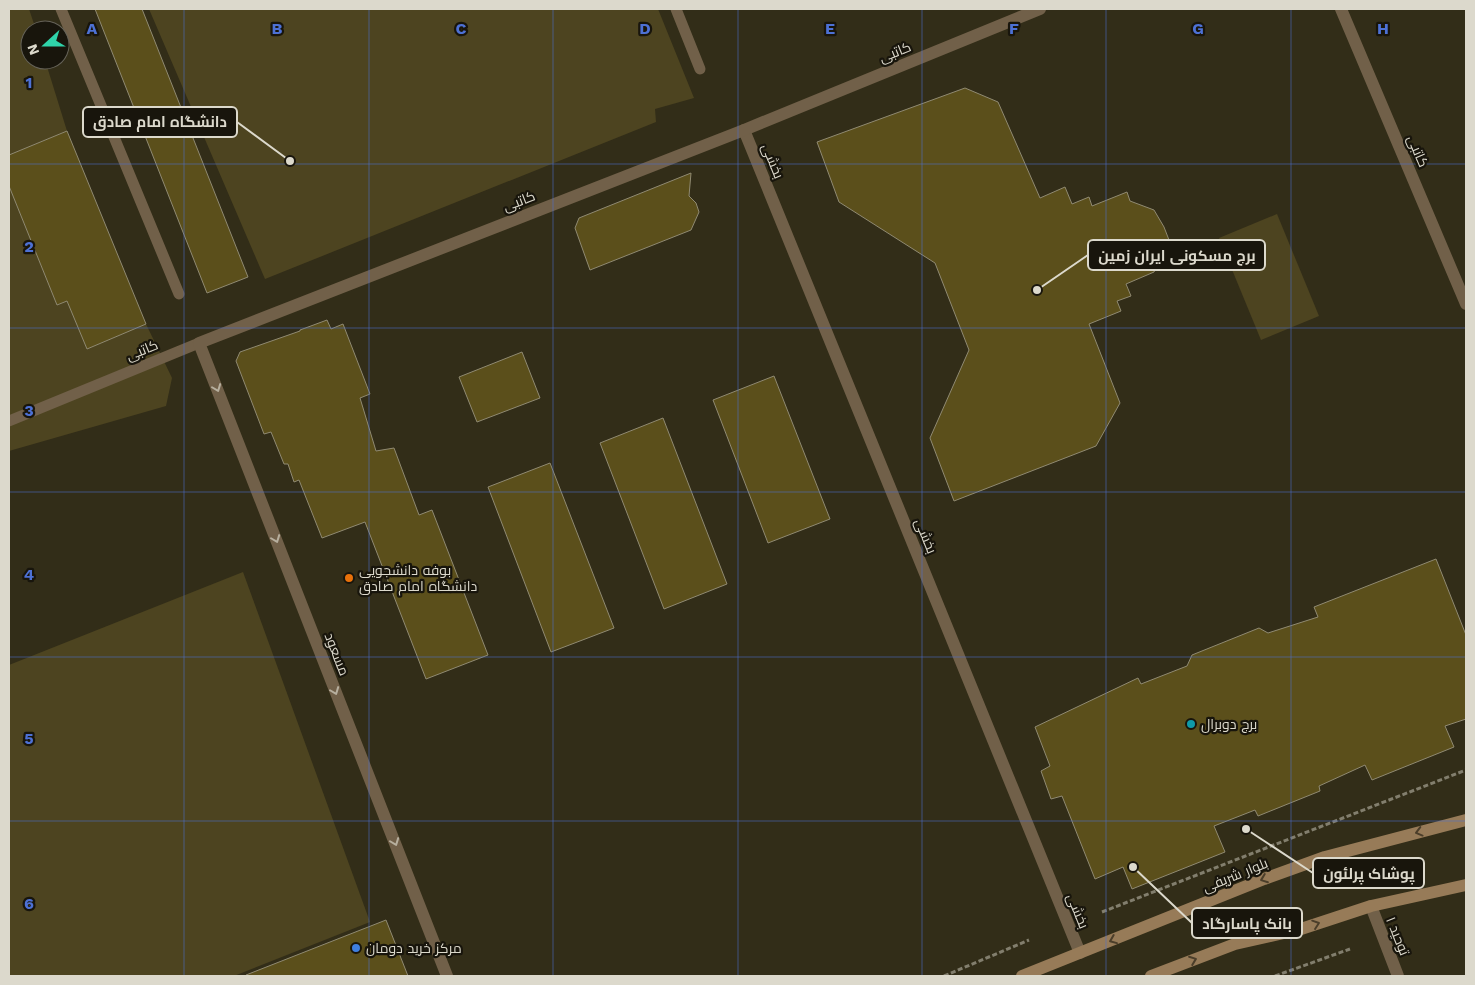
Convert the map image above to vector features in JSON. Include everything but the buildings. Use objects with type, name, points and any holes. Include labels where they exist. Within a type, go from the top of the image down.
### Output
[{"type":"main road","points":[[1452,823],[1466,809]]},
{"type":"main road","name":"بلوار شریفی","points":[[1022,976],[1264,879],[1325,857],[1466,820]]},
{"type":"main road","points":[[1151,976],[1235,944],[1301,929],[1371,906],[1466,885]]},
{"type":"street","name":"کاتبی","points":[[199,343],[744,130],[1040,9]]},
{"type":"street","name":"کاتبی","points":[[1341,9],[1466,304]]},
{"type":"street","name":"بخشی","points":[[744,130],[1080,953]]},
{"type":"street","name":"مسعود","points":[[199,343],[447,976]]},
{"type":"street","name":"توحید ۱","points":[[1371,906],[1398,976]]},
{"type":"lane","points":[[61,9],[179,294]]},
{"type":"lane","points":[[676,9],[700,69]]},
{"type":"lane","name":"کاتبی","points":[[9,421],[199,343]]},
{"type":"path","points":[[1102,912],[1466,770]]},
{"type":"path","points":[[944,976],[1029,940]]},
{"type":"path","points":[[1275,976],[1350,949]]},
{"type":"shaded area","points":[[9,9],[29,9],[33,20],[20,20],[20,70],[48,70],[67,131],[9,155]]},
{"type":"shaded area","points":[[149,9],[658,9],[694,98],[655,109],[656,122],[265,279]]},
{"type":"shaded area","points":[[9,186],[57,305],[67,301],[87,349],[146,324],[172,378],[166,406],[9,451]]},
{"type":"shaded area","points":[[1277,214],[1319,316],[1261,340],[1219,238]]},
{"type":"shaded area","points":[[243,572],[370,922],[234,976],[9,976],[9,665]]},
{"type":"place","name":"دانشگاه امام صادق","points":[[290,161]]},
{"type":"place","name":"برج مسکونی ایران زمین","points":[[1037,290]]},
{"type":"place","name":"بوفه دانشجویی دانشگاه امام صادق","points":[[349,578]]},
{"type":"place","name":"برج دوبرال","points":[[1191,724]]},
{"type":"place","name":"پوشاک پرلئون","points":[[1246,829]]},
{"type":"place","name":"بانک پاسارگاد","points":[[1133,867]]},
{"type":"place","name":"مرکز خرید دومان","points":[[356,948]]}]
